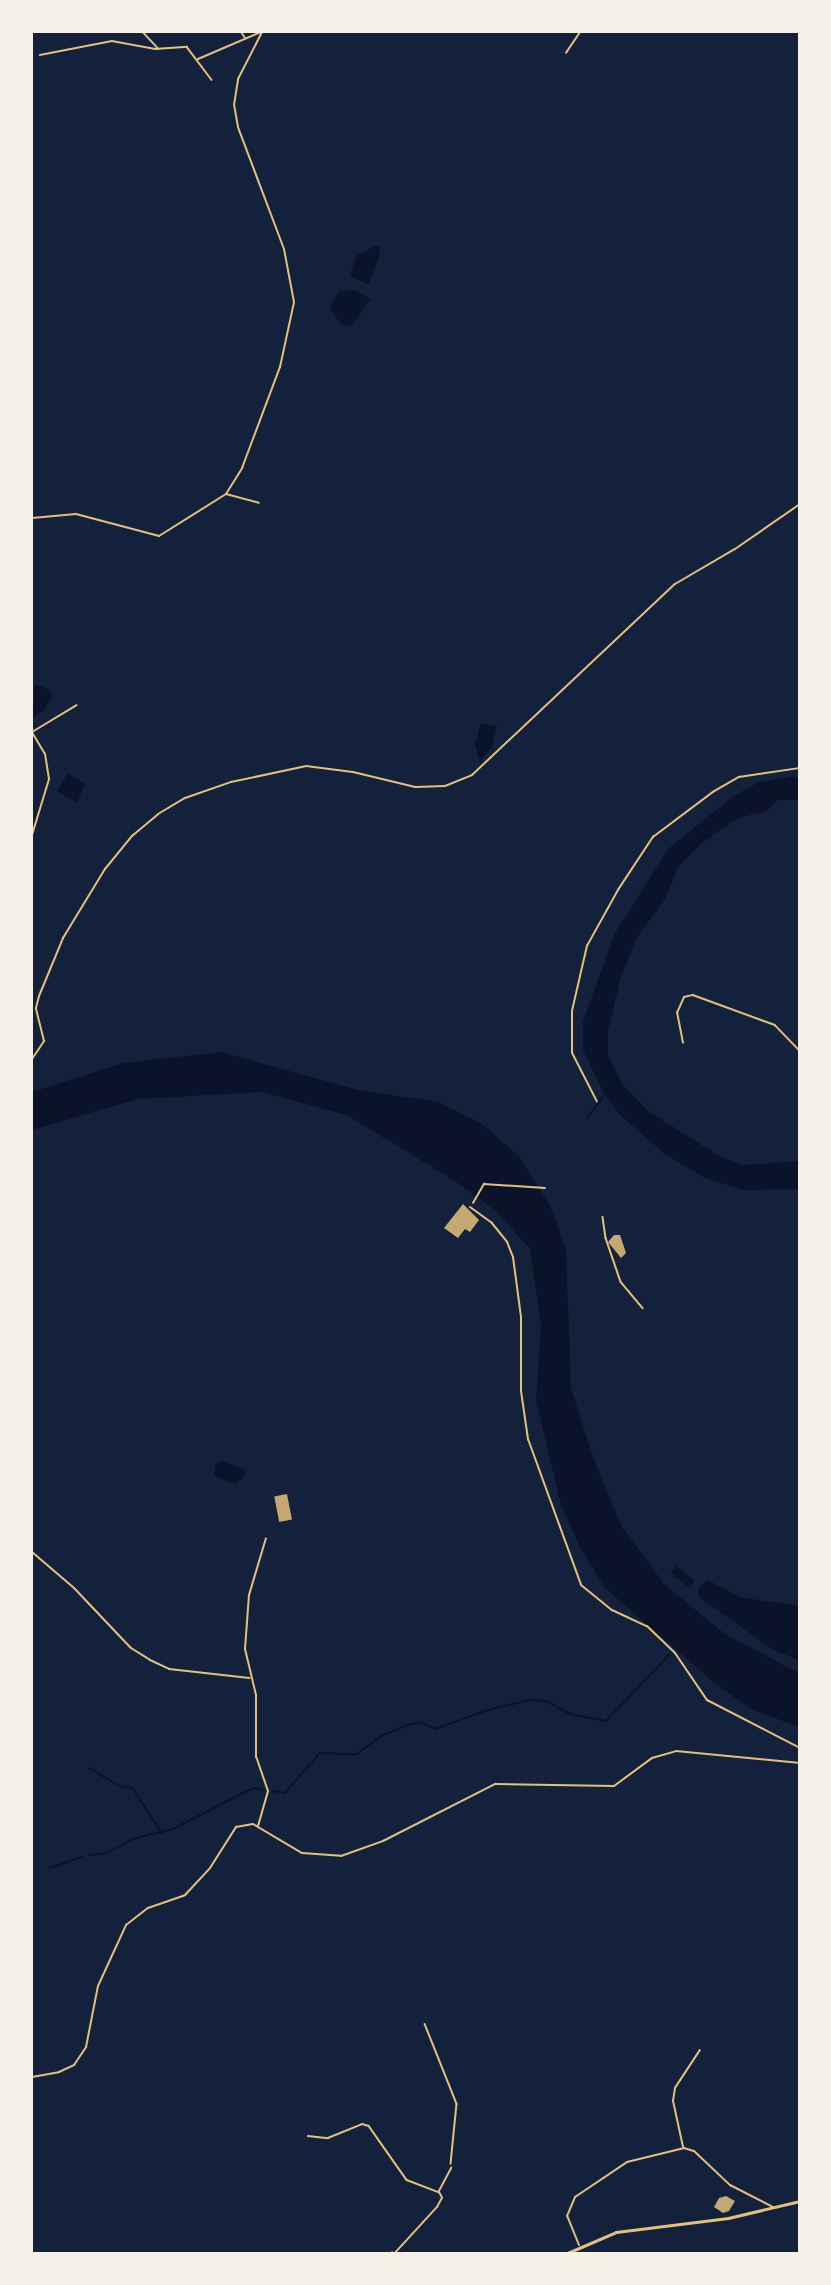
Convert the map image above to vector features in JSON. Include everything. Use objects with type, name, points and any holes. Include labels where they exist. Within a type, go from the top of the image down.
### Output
[{"type":"street","points":[[241,32],[245,38]]},
{"type":"street","points":[[198,59],[262,32]]},
{"type":"street","points":[[32,518],[66,513],[159,536],[173,530],[226,494],[260,426],[290,330],[294,302],[284,249],[238,127],[234,105],[238,79],[262,32]]},
{"type":"street","points":[[226,494],[259,503]]},
{"type":"street","points":[[33,1058],[41,1047],[44,1032],[36,1008],[63,938],[105,869],[132,836],[158,814],[185,798],[231,782],[306,766],[353,772],[415,787],[445,786],[472,775],[675,584],[735,549],[800,504]]},
{"type":"street","points":[[32,835],[49,779],[45,754],[32,732],[77,705]]},
{"type":"street","points":[[470,1207],[496,1228],[513,1257],[521,1317],[521,1391],[528,1439],[581,1585],[612,1610],[647,1626],[675,1653],[707,1700],[800,1748]]},
{"type":"street","points":[[258,1826],[268,1791],[256,1757],[257,1705],[244,1649],[249,1595],[266,1538]]},
{"type":"street","points":[[32,1552],[74,1588],[131,1648],[150,1660],[169,1669],[250,1677]]},
{"type":"street","points":[[32,2077],[69,2069],[79,2059],[89,2034],[98,1986],[114,1946],[132,1918],[148,1908],[185,1895],[210,1869],[236,1827],[258,1826],[302,1853],[340,1856],[383,1841],[495,1784],[614,1786],[652,1758],[676,1751],[800,1763]]},
{"type":"street","points":[[579,2245],[567,2216],[575,2197],[627,2162],[684,2148],[694,2151],[730,2185],[768,2202],[774,2209]]},
{"type":"street","points":[[565,2253],[579,2245],[616,2232],[675,2227],[774,2209],[800,2201]]},
{"type":"lane","points":[[143,32],[160,49]]},
{"type":"lane","points":[[40,55],[112,41],[160,49],[187,47],[212,80]]},
{"type":"lane","points":[[683,1043],[677,1013],[684,998],[693,995],[775,1025],[800,1051]]},
{"type":"lane","points":[[684,2148],[673,2102],[675,2088],[700,2050]]},
{"type":"lane","points":[[308,2136],[328,2138],[362,2124],[369,2126],[407,2180],[439,2192],[442,2198],[437,2207],[392,2253]]},
{"type":"lane","points":[[439,2192],[451,2168]]},
{"type":"path","points":[[566,53],[580,32]]},
{"type":"path","points":[[597,1102],[572,1053],[572,1011],[587,946],[618,890],[653,837],[713,792],[739,777],[800,768]]},
{"type":"path","points":[[472,1203],[484,1184],[545,1188]]},
{"type":"path","points":[[603,1217],[606,1238],[621,1282],[644,1308]]},
{"type":"path","points":[[425,2024],[457,2104],[451,2168]]},
{"type":"water","points":[[377,245],[380,246],[379,257],[369,285],[350,276],[356,256]]},
{"type":"water","points":[[354,290],[371,299],[351,327],[341,324],[330,309],[339,291]]},
{"type":"water","points":[[35,684],[50,690],[51,699],[44,710],[32,718]]},
{"type":"water","points":[[481,723],[497,726],[492,746],[480,762],[475,745]]},
{"type":"water","points":[[68,773],[85,784],[77,803],[57,791]]},
{"type":"water","points":[[792,776],[799,778],[799,800],[778,800],[765,812],[740,817],[703,842],[678,867],[666,898],[638,936],[621,977],[608,1031],[608,1055],[623,1085],[648,1111],[721,1157],[744,1165],[799,1161],[799,1189],[743,1190],[705,1178],[666,1155],[619,1114],[602,1090],[583,1050],[583,1021],[615,933],[668,849],[732,797],[757,783]]},
{"type":"water","points":[[221,1052],[358,1090],[438,1102],[482,1124],[519,1156],[552,1209],[566,1250],[571,1388],[592,1454],[621,1525],[664,1584],[725,1634],[799,1673],[799,1727],[751,1709],[712,1681],[605,1588],[580,1547],[561,1505],[536,1400],[541,1325],[530,1249],[496,1211],[455,1181],[346,1115],[262,1092],[138,1099],[32,1130],[32,1092],[123,1063]]},
{"type":"water","points":[[223,1461],[246,1470],[243,1478],[235,1484],[214,1476],[215,1465]]},
{"type":"water","points":[[676,1566],[695,1581],[689,1588],[670,1573]]},
{"type":"water","points":[[708,1580],[739,1597],[799,1606],[799,1660],[773,1650],[699,1597],[699,1587]]},
{"type":"building","points":[[463,1204],[479,1220],[470,1232],[465,1229],[458,1238],[444,1228]]},
{"type":"building","points":[[614,1235],[620,1235],[626,1253],[621,1258],[608,1242]]},
{"type":"building","points":[[287,1494],[292,1520],[279,1522],[274,1496]]},
{"type":"building","points":[[726,2196],[735,2201],[729,2211],[723,2213],[714,2207],[719,2198]]},
{"type":"waterway","points":[[587,1118],[606,1093]]},
{"type":"waterway","points":[[273,1791],[285,1793],[320,1753],[357,1754],[381,1736],[411,1724],[421,1722],[435,1729],[491,1709],[531,1700],[547,1701],[570,1714],[606,1721],[669,1655]]},
{"type":"waterway","points":[[89,1768],[122,1787],[133,1788],[162,1833]]},
{"type":"waterway","points":[[89,1855],[107,1853],[133,1839],[173,1829],[253,1788],[264,1790]]},
{"type":"waterway","points":[[50,1868],[82,1857]]}]
